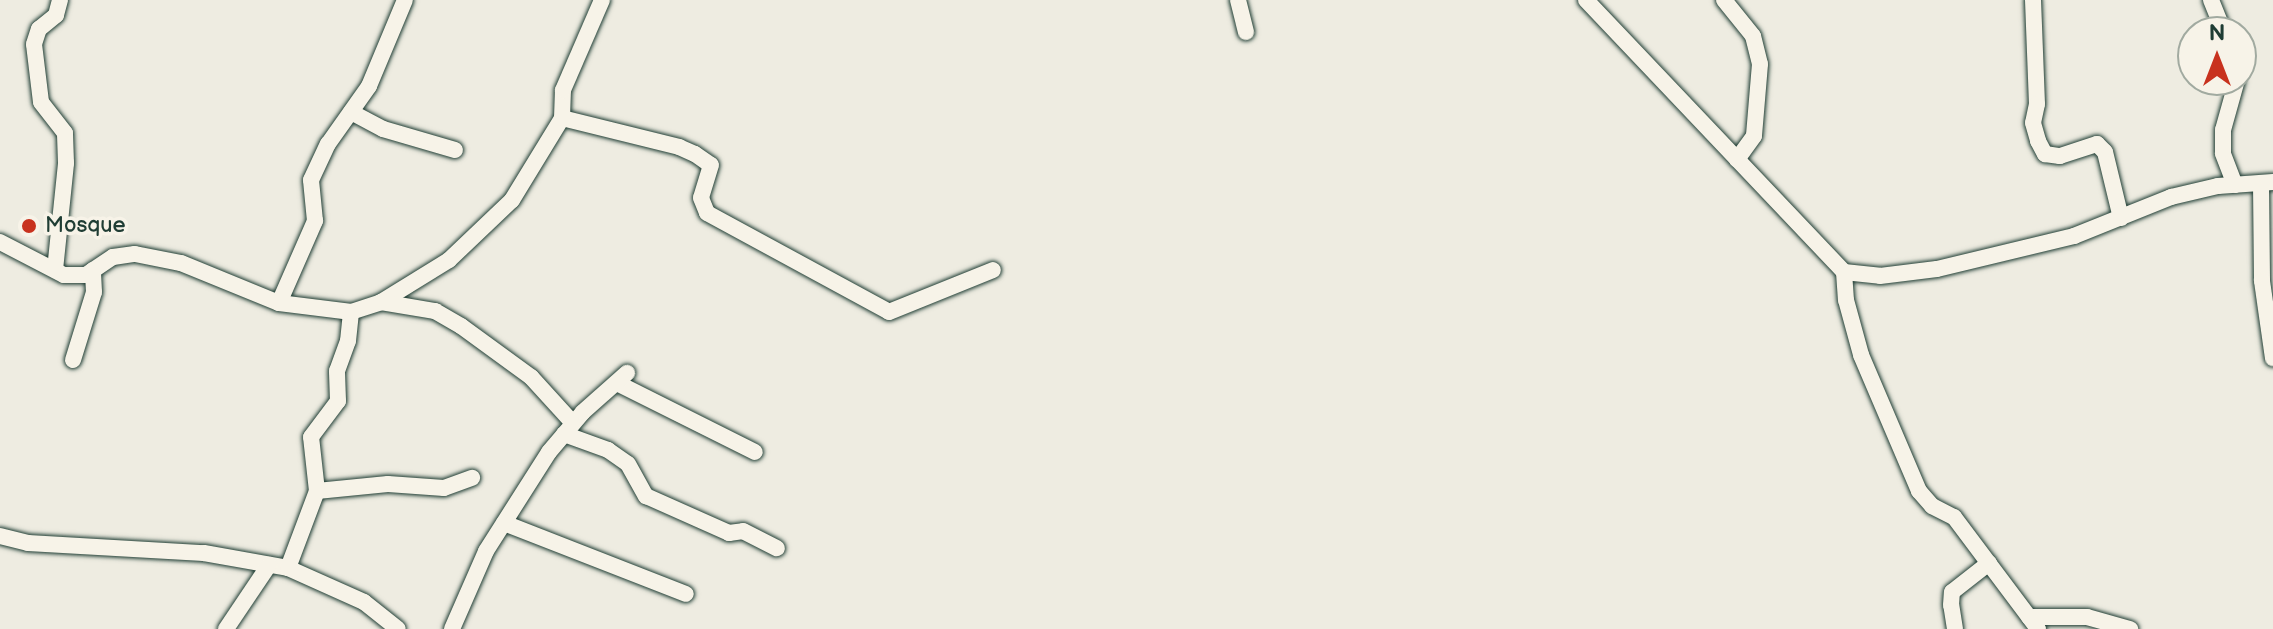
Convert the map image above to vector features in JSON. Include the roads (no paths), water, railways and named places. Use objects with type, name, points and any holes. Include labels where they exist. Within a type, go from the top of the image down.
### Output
[{"type":"street","points":[[55,270],[66,163],[65,133],[41,102],[34,44],[39,29],[56,15],[60,0]]},
{"type":"street","points":[[279,303],[315,221],[311,180],[328,144],[369,86],[405,0]]},
{"type":"street","points":[[0,242],[64,275],[86,275],[113,257],[135,254],[181,263],[279,303],[351,312],[381,302],[449,260],[512,200],[562,118],[563,90],[602,0]]},
{"type":"street","points":[[1238,0],[1246,32]]},
{"type":"street","points":[[1586,0],[1844,272],[1846,300],[1861,355],[1919,491],[1932,506],[1954,517],[2033,623],[2087,617],[2130,629]]},
{"type":"street","points":[[1724,0],[1753,36],[1760,64],[1754,136],[1737,159]]},
{"type":"street","points":[[2033,0],[2037,104],[2033,123],[2038,141],[2045,154],[2060,156],[2097,144],[2105,152],[2121,218]]},
{"type":"street","points":[[2233,96],[2223,130],[2223,153],[2235,185]]},
{"type":"street","points":[[351,112],[383,129],[455,150]]},
{"type":"street","points":[[562,118],[679,147],[695,154],[711,165],[701,198],[707,213],[889,312],[993,270]]},
{"type":"street","points":[[1844,272],[1880,276],[1937,269],[2074,236],[2171,197],[2235,185],[2267,183],[2262,281],[2273,358]]},
{"type":"street","points":[[73,360],[94,292],[93,270]]},
{"type":"street","points":[[381,302],[435,311],[531,377],[569,429],[628,464],[646,496],[729,533],[743,531],[777,548]]},
{"type":"street","points":[[288,568],[317,491],[311,437],[338,401],[337,371],[348,341],[351,312]]},
{"type":"street","points":[[452,629],[486,551],[504,523],[569,429],[622,378],[755,452]]},
{"type":"street","points":[[317,491],[388,484],[444,488],[472,478]]},
{"type":"street","points":[[504,523],[686,594]]},
{"type":"street","points":[[0,536],[28,543],[204,553],[288,568],[364,602],[398,629]]},
{"type":"street","points":[[1955,629],[1952,592],[1989,563]]},
{"type":"street","points":[[226,629],[269,565]]},
{"type":"place","name":"Mosque","points":[[29,226]]}]
